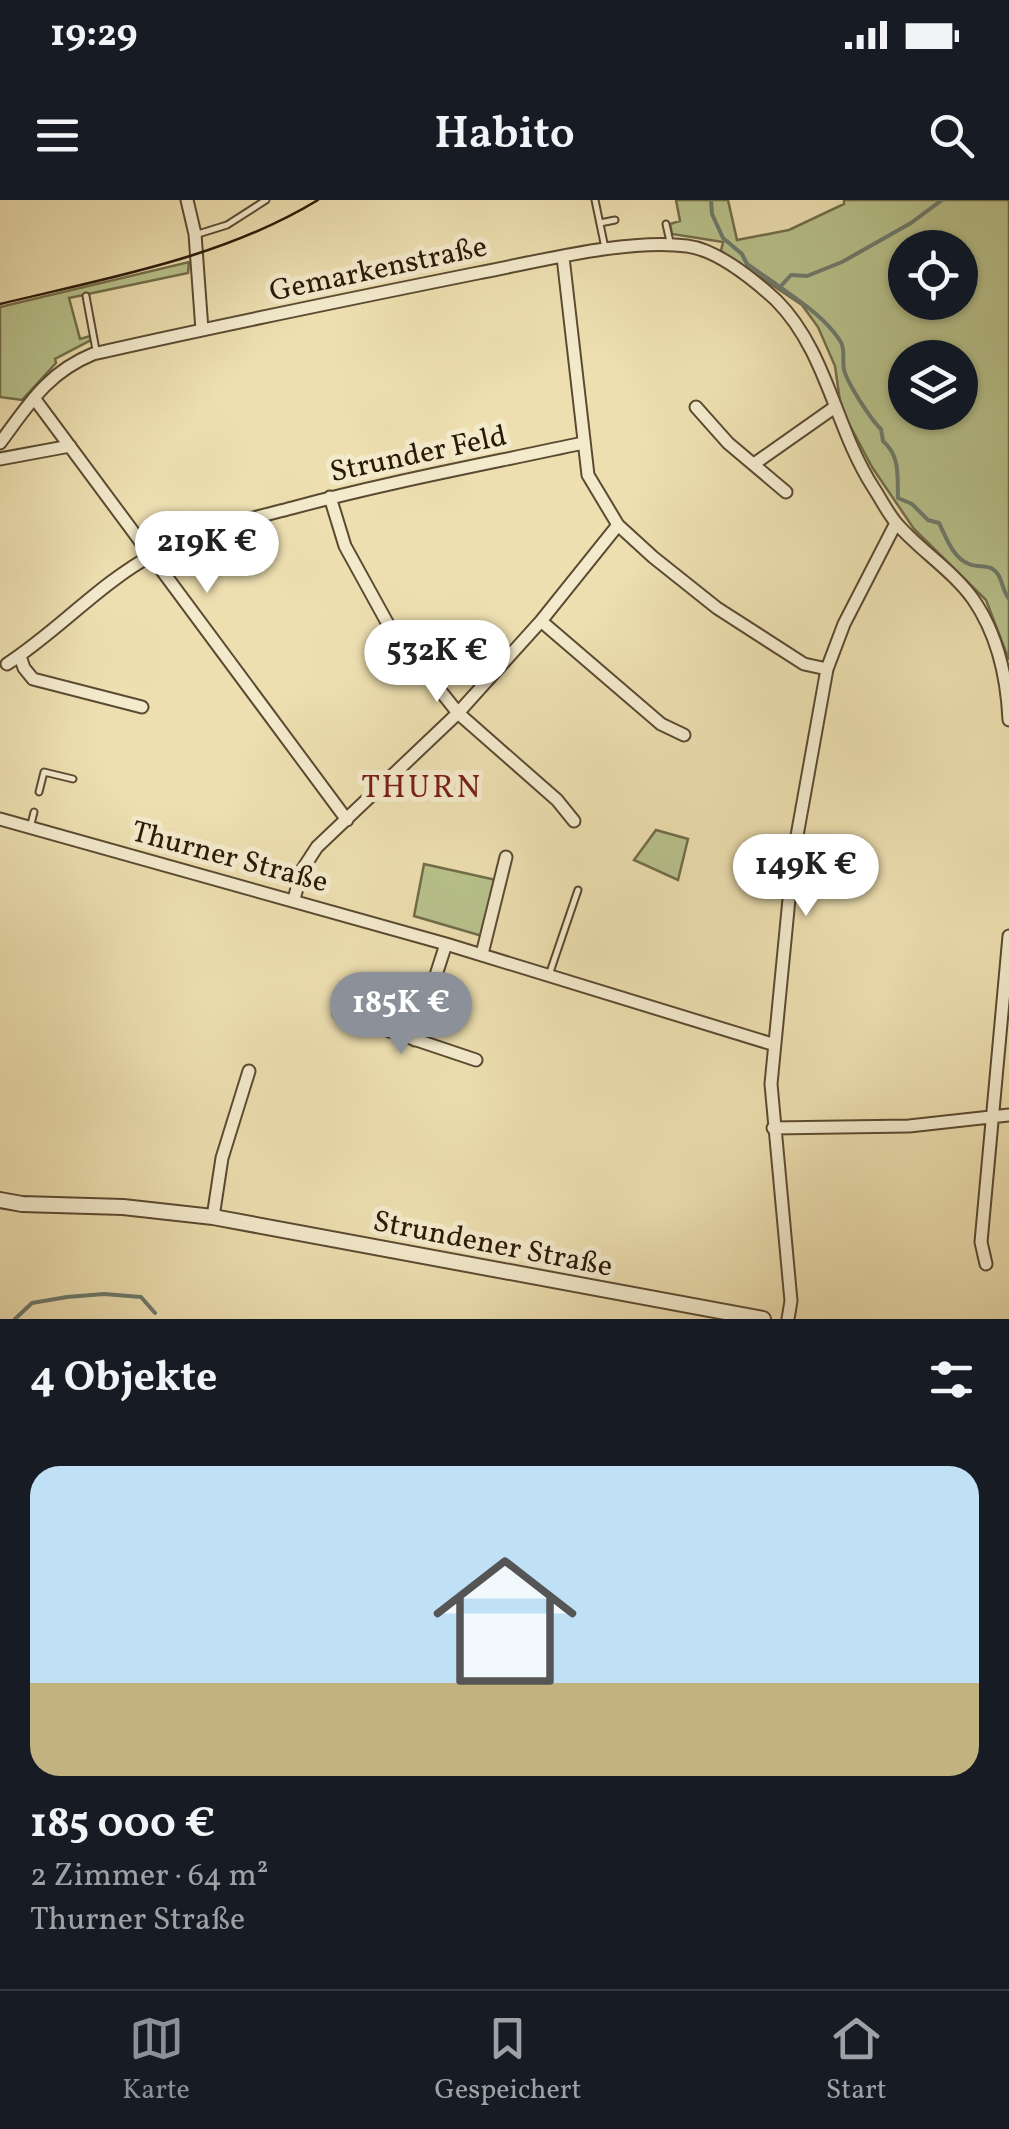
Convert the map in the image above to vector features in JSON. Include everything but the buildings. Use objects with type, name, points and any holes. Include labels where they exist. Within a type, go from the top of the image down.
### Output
[{"type":"street","points":[[187,200],[196,234],[202,330]]},
{"type":"street","name":"Gemarkenstraße","points":[[0,443],[52,377],[96,353],[640,243],[686,246],[717,257],[777,301],[803,334],[869,480],[896,523],[971,596],[989,625],[1001,658],[1009,720]]},
{"type":"street","points":[[563,257],[588,474],[618,525],[718,608],[804,664],[827,668]]},
{"type":"street","points":[[34,398],[347,820]]},
{"type":"street","points":[[696,407],[728,443],[786,492]]},
{"type":"street","points":[[754,464],[835,407]]},
{"type":"street","name":"Strunder Feld","points":[[7,664],[151,555],[237,522],[330,497],[583,442]]},
{"type":"street","points":[[0,458],[70,446]]},
{"type":"street","points":[[330,497],[358,575],[390,626],[458,713],[557,800],[574,821]]},
{"type":"street","points":[[788,1319],[791,1301],[773,1128],[772,1044],[794,858],[827,668],[844,624],[896,523]]},
{"type":"street","points":[[294,899],[302,870],[317,847],[458,713],[618,525]]},
{"type":"street","points":[[540,621],[661,724],[684,735]]},
{"type":"street","points":[[20,656],[33,680],[142,707]]},
{"type":"street","name":"Thurner Straße","points":[[0,819],[294,899],[772,1044]]},
{"type":"street","points":[[482,954],[506,857]]},
{"type":"street","points":[[986,1264],[982,1242],[1009,936]]},
{"type":"street","points":[[415,1040],[446,944]]},
{"type":"street","points":[[339,1014],[476,1060]]},
{"type":"street","points":[[212,1217],[222,1158],[248,1072]]},
{"type":"street","points":[[773,1128],[910,1126],[1009,1115]]},
{"type":"street","name":"Strundener Straße","points":[[0,1200],[212,1217],[763,1319]]},
{"type":"lane","points":[[196,234],[227,224],[266,200]]},
{"type":"lane","points":[[595,200],[605,251]]},
{"type":"lane","points":[[600,223],[615,220]]},
{"type":"lane","points":[[666,224],[670,246]]},
{"type":"lane","points":[[86,296],[96,353]]},
{"type":"lane","points":[[39,792],[44,772],[72,779]]},
{"type":"lane","points":[[30,827],[34,812]]},
{"type":"lane","points":[[549,975],[578,890]]},
{"type":"green space","points":[[676,200],[728,200],[737,240],[789,230],[844,204],[844,200],[1009,200],[1009,660],[986,600],[914,529],[872,467],[840,401],[835,366],[818,327],[802,305],[721,251],[723,242],[672,234],[670,224],[680,221]]},
{"type":"green space","points":[[189,262],[188,273],[69,298],[80,339],[90,336],[91,340],[55,359],[56,363],[22,400],[0,397],[0,307]]},
{"type":"green space","points":[[656,830],[688,839],[678,880],[634,860]]},
{"type":"green space","points":[[424,864],[496,880],[482,936],[414,916]]},
{"type":"waterway","points":[[711,200],[712,214],[723,238],[742,254],[747,264],[780,287],[791,275],[807,276],[842,262],[911,223],[942,200]]},
{"type":"waterway","points":[[780,287],[819,317],[841,343],[846,376],[881,429],[895,461],[898,498],[912,504],[928,520],[939,523],[963,561],[996,572],[1009,599]]},
{"type":"waterway","points":[[15,1319],[32,1303],[104,1294],[141,1297],[155,1313]]},
{"type":"tram line","points":[[0,304],[204,252],[318,200]]},
{"type":"district","name":"THURN","points":[[422,786]]}]
